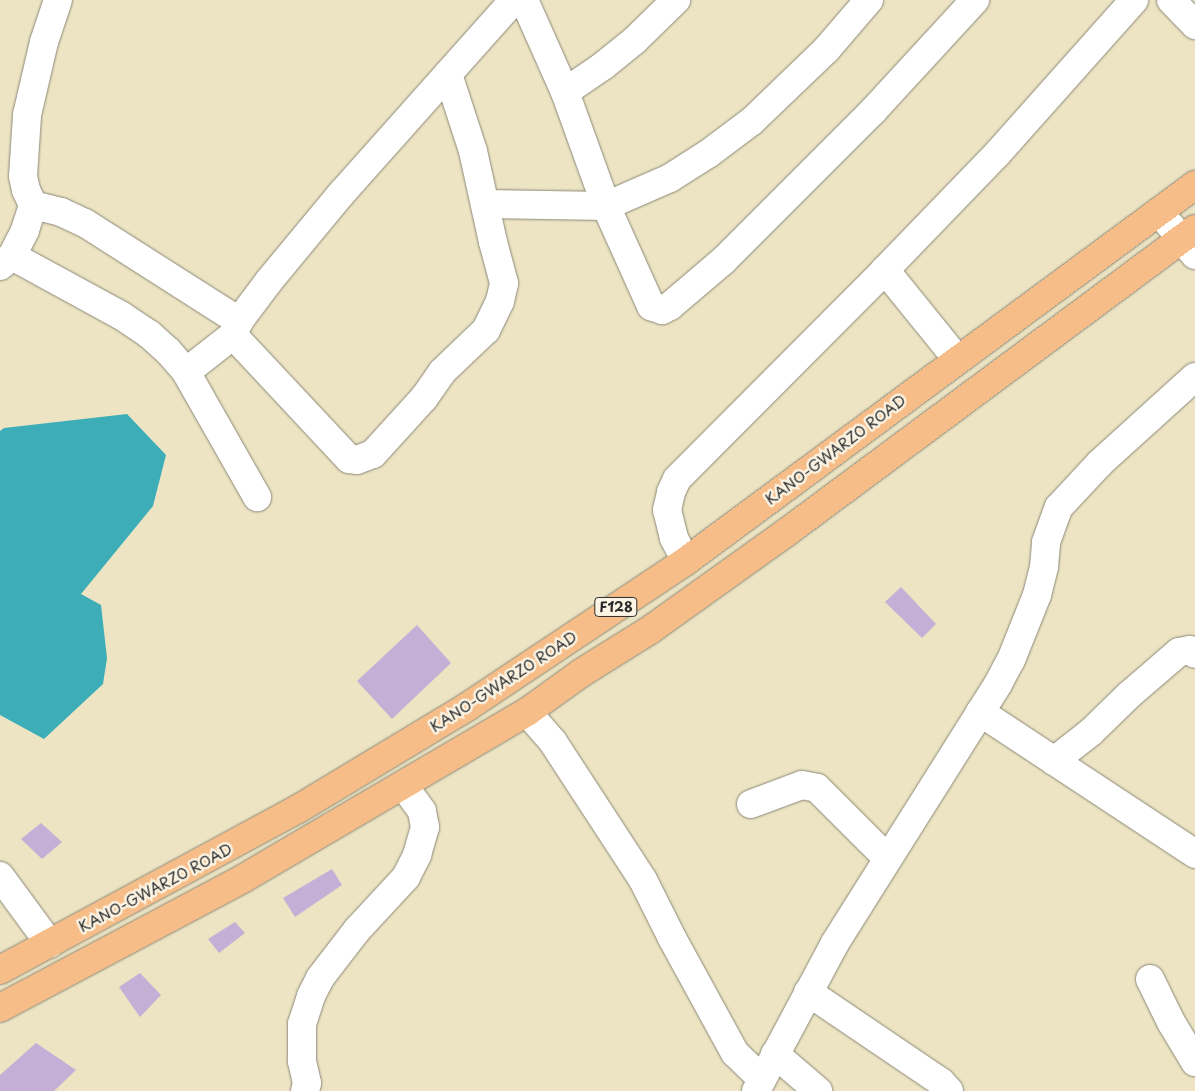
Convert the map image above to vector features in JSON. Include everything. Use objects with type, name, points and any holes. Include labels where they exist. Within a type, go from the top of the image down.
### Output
[{"type":"main road","name":"KANO-GWARZO ROAD","points":[[0,970],[306,805],[468,707],[686,561],[1195,185]]},
{"type":"main road","name":"F128","points":[[0,1008],[244,878],[404,786],[487,733],[527,712],[581,673],[650,630],[1190,241]]},
{"type":"street","points":[[58,0],[44,42],[26,124],[24,176],[26,190],[33,204],[25,230],[6,261],[122,316],[149,334],[186,372],[196,393],[257,497]]},
{"type":"street","points":[[186,372],[236,328],[341,194],[514,0]]},
{"type":"street","points":[[524,0],[564,92],[606,206],[651,306],[656,309],[667,308],[724,260],[873,111],[975,0]]},
{"type":"street","points":[[564,92],[603,66],[634,40],[676,0]]},
{"type":"street","points":[[485,204],[606,206],[670,178],[708,154],[752,121],[826,50],[869,0]]},
{"type":"street","points":[[686,561],[674,538],[668,510],[671,492],[678,479],[997,154],[1134,0]]},
{"type":"street","points":[[1171,0],[1195,25]]},
{"type":"street","points":[[33,204],[61,212],[85,223],[236,328],[349,459],[369,457],[424,398],[442,372],[486,330],[494,318],[504,283],[473,150],[448,74]]},
{"type":"street","points":[[1159,212],[1190,241]]},
{"type":"street","points":[[885,270],[957,359]]},
{"type":"street","points":[[527,712],[558,750],[643,880],[672,938],[735,1053],[759,1085],[835,943],[1011,660],[1037,595],[1044,568],[1046,542],[1059,507],[1100,463],[1195,377]]},
{"type":"street","points":[[1054,761],[1091,732],[1129,695],[1179,652],[1190,650],[1195,654]]},
{"type":"street","points":[[980,712],[1195,854]]},
{"type":"street","points":[[751,804],[802,785],[817,788],[888,859]]},
{"type":"street","points":[[305,1091],[307,1084],[302,1061],[302,1024],[311,996],[320,978],[357,930],[406,877],[417,855],[425,827],[422,811],[404,786]]},
{"type":"street","points":[[0,876],[50,944]]},
{"type":"street","points":[[1150,979],[1171,1022],[1195,1062]]},
{"type":"street","points":[[808,992],[941,1082],[949,1091]]},
{"type":"street","points":[[776,1054],[818,1091]]},
{"type":"water","points":[[127,414],[166,455],[153,506],[81,594],[101,605],[107,658],[103,684],[44,739],[0,715],[0,431],[4,428]]},
{"type":"building","points":[[901,587],[936,624],[922,638],[885,602]]},
{"type":"building","points":[[417,625],[451,663],[392,719],[357,681]]},
{"type":"building","points":[[41,823],[62,842],[42,859],[21,839]]},
{"type":"building","points":[[332,869],[342,885],[295,917],[283,898]]},
{"type":"building","points":[[235,922],[245,933],[219,953],[208,939]]},
{"type":"building","points":[[140,973],[161,995],[140,1017],[119,987]]},
{"type":"building","points":[[36,1043],[76,1070],[54,1091],[0,1091],[0,1075]]}]
